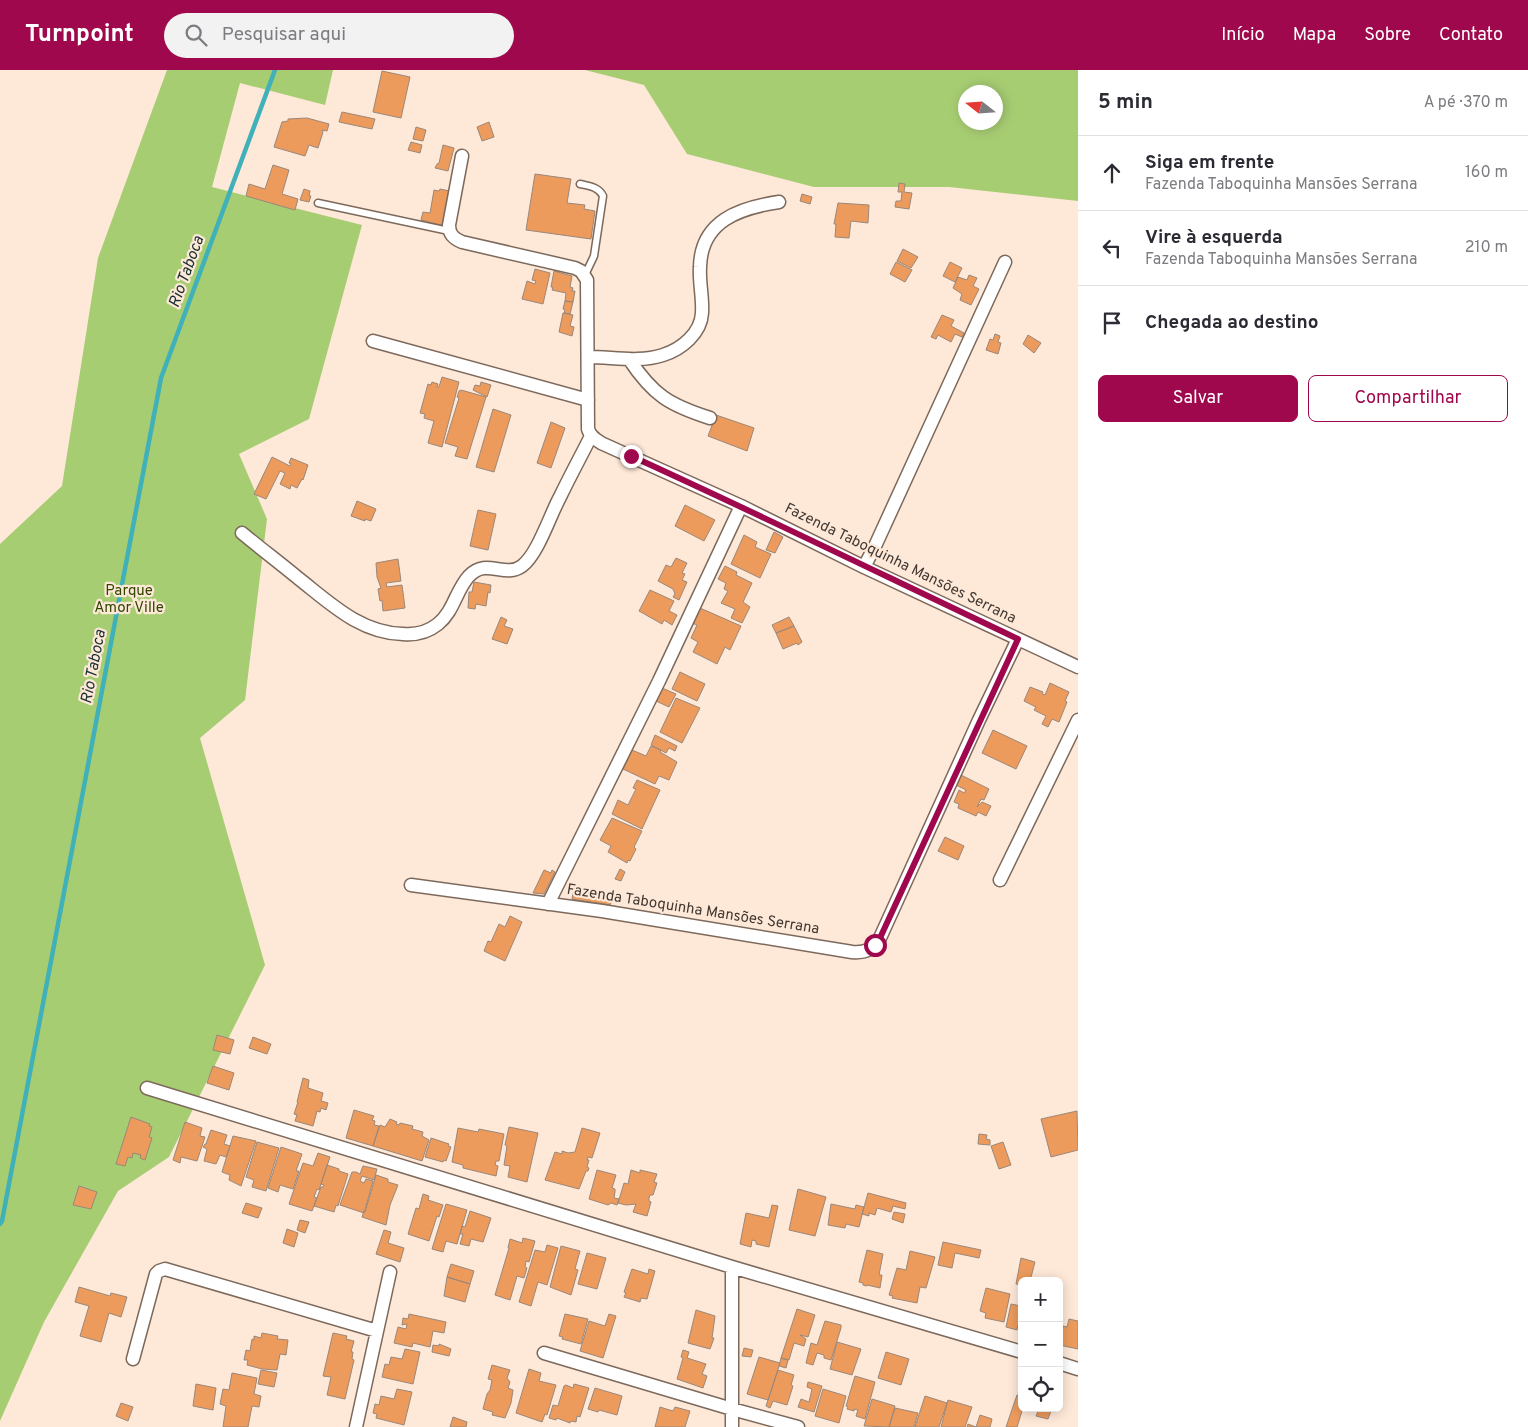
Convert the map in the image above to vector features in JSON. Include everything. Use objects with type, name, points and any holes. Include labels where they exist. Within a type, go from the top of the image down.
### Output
[{"type":"street","points":[[242,533],[354,620],[366,627],[396,634],[422,633],[438,624],[445,616],[469,576],[477,569],[484,567],[509,571],[517,569],[530,559],[591,436],[588,429],[588,288],[585,275],[575,268],[456,240],[449,231],[462,156]]},
{"type":"street","points":[[588,357],[630,359],[663,355],[674,350],[692,337],[702,315],[700,262],[702,247],[707,236],[729,216],[754,206],[778,202]]},
{"type":"street","points":[[864,567],[1005,262]]},
{"type":"street","points":[[373,341],[588,400]]},
{"type":"street","points":[[630,359],[650,386],[671,403],[684,410],[710,418]]},
{"type":"street","name":"Fazenda Taboquinha Mansões Serrana","points":[[591,436],[601,443],[741,506],[864,567],[1078,667]]},
{"type":"street","name":"Fazenda Taboquinha Mansões Serrana","points":[[741,506],[659,681],[548,904],[852,952],[869,951],[880,938],[1018,639]]},
{"type":"street","points":[[1000,880],[1078,720]]},
{"type":"street","points":[[411,885],[548,904]]},
{"type":"street","points":[[147,1088],[732,1267],[1018,1351]]},
{"type":"street","points":[[732,1267],[732,1427]]},
{"type":"street","points":[[133,1359],[156,1274],[161,1270],[377,1331]]},
{"type":"street","points":[[356,1427],[390,1272]]},
{"type":"street","points":[[544,1353],[798,1427]]},
{"type":"street","points":[[1063,1364],[1078,1369]]},
{"type":"lane","points":[[580,184],[601,191],[603,196],[594,256],[585,275]]},
{"type":"lane","points":[[318,203],[449,231]]},
{"type":"green space","name":"Parque Amor Ville","points":[[167,70],[333,70],[325,105],[240,83],[212,187],[362,225],[309,419],[239,454],[267,519],[245,700],[200,738],[265,965],[169,1157],[118,1191],[44,1322],[0,1421],[0,544],[62,486],[98,258]]},
{"type":"green space","points":[[585,70],[1078,70],[1078,201],[949,187],[814,187],[687,154],[644,85]]},
{"type":"building","points":[[382,71],[410,77],[401,118],[373,112]]},
{"type":"building","points":[[342,112],[375,119],[372,129],[339,122]]},
{"type":"building","points":[[307,118],[329,124],[327,131],[322,130],[318,148],[309,145],[305,156],[274,147],[282,122],[288,121],[288,119]]},
{"type":"building","points":[[489,122],[494,137],[482,141],[477,127]]},
{"type":"building","points":[[416,127],[426,130],[423,141],[413,139]]},
{"type":"building","points":[[411,142],[422,145],[420,153],[408,150]]},
{"type":"building","points":[[443,145],[454,148],[448,171],[435,168],[439,163]]},
{"type":"building","points":[[273,165],[289,170],[282,194],[298,199],[295,210],[246,196],[249,184],[265,189]]},
{"type":"building","points":[[535,174],[571,179],[567,203],[585,205],[584,209],[595,211],[591,239],[526,230]]},
{"type":"building","points":[[899,183],[905,184],[904,192],[912,193],[909,209],[895,207],[896,201],[901,201],[902,192],[898,192]]},
{"type":"building","points":[[304,189],[310,191],[309,202],[300,200]]},
{"type":"building","points":[[440,189],[450,191],[445,226],[421,220],[423,212],[430,213],[434,190],[439,191]]},
{"type":"building","points":[[802,194],[812,197],[810,204],[800,201]]},
{"type":"building","points":[[838,203],[869,205],[868,223],[851,221],[849,238],[835,237],[836,224],[834,224]]},
{"type":"building","points":[[903,249],[918,257],[911,268],[897,261]]},
{"type":"building","points":[[896,262],[912,270],[905,282],[890,274]]},
{"type":"building","points":[[950,262],[962,268],[955,282],[943,276]]},
{"type":"building","points":[[535,269],[550,273],[543,304],[522,299],[527,281],[535,284],[536,281],[532,280]]},
{"type":"building","points":[[554,271],[572,276],[570,287],[573,288],[572,291],[575,291],[573,302],[565,301],[566,293],[552,290]]},
{"type":"building","points":[[969,275],[977,278],[973,286],[979,289],[971,305],[960,300],[962,294],[953,288],[958,277],[967,280]]},
{"type":"building","points":[[565,301],[573,302],[570,314],[564,313]]},
{"type":"building","points":[[563,313],[573,315],[570,326],[574,327],[572,336],[559,332]]},
{"type":"building","points":[[942,315],[954,320],[951,326],[964,333],[962,337],[955,334],[951,342],[938,335],[936,339],[931,337]]},
{"type":"building","points":[[995,334],[1000,336],[998,342],[1001,343],[998,354],[986,350],[990,339],[993,340]]},
{"type":"building","points":[[1028,335],[1041,343],[1034,353],[1023,344]]},
{"type":"building","points":[[442,377],[459,382],[442,447],[428,443],[434,421],[424,418],[425,414],[420,413],[428,384],[431,385],[432,382],[438,384],[437,387],[439,387]]},
{"type":"building","points":[[481,382],[491,385],[487,397],[473,390],[475,385],[480,386]]},
{"type":"building","points":[[461,390],[486,397],[467,459],[455,456],[458,447],[445,443],[459,398],[457,397]]},
{"type":"building","points":[[493,409],[511,415],[494,472],[476,467]]},
{"type":"building","points":[[716,415],[754,428],[747,451],[708,436]]},
{"type":"building","points":[[551,422],[565,428],[551,468],[537,463]]},
{"type":"building","points":[[272,457],[290,466],[291,458],[308,465],[303,480],[297,488],[291,485],[290,489],[280,484],[285,473],[280,471],[266,499],[254,494]]},
{"type":"building","points":[[357,501],[376,509],[371,521],[351,516]]},
{"type":"building","points":[[685,505],[715,520],[704,541],[675,526]]},
{"type":"building","points":[[478,510],[496,514],[488,550],[470,546]]},
{"type":"building","points":[[774,532],[783,537],[775,553],[766,550]]},
{"type":"building","points":[[744,535],[757,542],[755,547],[771,554],[760,578],[731,564]]},
{"type":"building","points":[[676,558],[687,563],[682,573],[685,574],[682,580],[687,582],[679,600],[673,597],[675,594],[673,589],[658,581],[666,565],[671,567]]},
{"type":"building","points":[[398,559],[401,581],[386,583],[387,587],[402,585],[405,608],[383,611],[378,589],[381,588],[377,577],[376,563]]},
{"type":"building","points":[[725,566],[737,572],[736,575],[752,583],[743,602],[750,607],[742,623],[731,618],[735,609],[721,603],[728,591],[724,589],[726,583],[718,579]]},
{"type":"building","points":[[474,582],[491,585],[486,606],[476,604],[475,609],[468,608],[469,592],[472,592]]},
{"type":"building","points":[[650,590],[674,601],[669,611],[677,615],[672,625],[664,620],[662,624],[639,611]]},
{"type":"building","points":[[700,603],[702,604],[700,608],[741,626],[730,650],[725,647],[717,664],[693,652],[698,642],[691,638],[697,625],[692,623]]},
{"type":"building","points":[[501,617],[507,620],[504,626],[513,629],[507,644],[492,639]]},
{"type":"building","points":[[789,617],[794,626],[776,633],[772,625]]},
{"type":"building","points":[[794,626],[802,642],[783,649],[776,633]]},
{"type":"building","points":[[680,672],[705,684],[697,701],[672,689]]},
{"type":"building","points":[[1050,683],[1069,692],[1059,722],[1052,719],[1048,727],[1042,724],[1046,716],[1034,710],[1036,707],[1024,701],[1030,687],[1043,692],[1042,694],[1045,695]]},
{"type":"building","points":[[662,688],[676,694],[669,707],[656,701]]},
{"type":"building","points":[[676,698],[700,708],[682,743],[660,732]]},
{"type":"building","points":[[993,730],[1027,746],[1016,769],[982,753]]},
{"type":"building","points":[[655,735],[677,746],[675,751],[669,748],[666,753],[651,745]]},
{"type":"building","points":[[651,746],[661,750],[660,752],[677,762],[669,780],[659,776],[655,784],[623,769],[632,750],[646,756]]},
{"type":"building","points":[[961,775],[989,789],[984,800],[981,799],[977,807],[982,802],[991,806],[986,816],[978,812],[976,816],[958,808],[959,804],[954,802],[959,790],[964,793],[966,790],[956,785]]},
{"type":"building","points":[[637,780],[660,790],[642,829],[612,814],[618,800],[628,805],[636,789],[633,788]]},
{"type":"building","points":[[612,818],[642,831],[634,847],[636,849],[627,863],[608,852],[611,846],[600,840]]},
{"type":"building","points":[[945,837],[964,846],[958,860],[938,851]]},
{"type":"building","points":[[620,869],[625,872],[621,881],[615,879]]},
{"type":"building","points":[[544,870],[551,873],[552,870],[555,872],[544,894],[533,893]]},
{"type":"building","points":[[574,887],[615,894],[610,905],[572,899]]},
{"type":"building","points":[[510,916],[522,922],[505,961],[484,951],[488,941],[491,942],[499,924],[505,927]]},
{"type":"building","points":[[217,1035],[234,1040],[230,1054],[213,1050]]},
{"type":"building","points":[[253,1037],[271,1044],[267,1054],[249,1048]]},
{"type":"building","points":[[213,1066],[234,1073],[229,1090],[207,1083]]},
{"type":"building","points":[[303,1078],[309,1080],[308,1088],[323,1093],[321,1101],[328,1103],[326,1110],[321,1108],[320,1112],[317,1111],[313,1126],[295,1121],[297,1115],[294,1114]]},
{"type":"building","points":[[354,1110],[374,1116],[372,1120],[375,1121],[374,1125],[379,1126],[373,1146],[346,1138]]},
{"type":"building","points":[[1077,1111],[1078,1150],[1051,1157],[1041,1119]]},
{"type":"building","points":[[131,1117],[150,1124],[149,1126],[152,1127],[149,1137],[152,1138],[145,1160],[140,1158],[141,1155],[133,1153],[132,1158],[128,1157],[125,1166],[116,1164]]},
{"type":"building","points":[[390,1119],[397,1122],[396,1124],[413,1126],[412,1129],[423,1132],[422,1136],[429,1140],[422,1161],[373,1146],[380,1125],[385,1127]]},
{"type":"building","points":[[185,1122],[202,1128],[200,1136],[205,1137],[197,1161],[181,1157],[180,1163],[173,1160]]},
{"type":"building","points":[[509,1127],[538,1133],[527,1182],[508,1177],[510,1166],[504,1165],[507,1146],[505,1145]]},
{"type":"building","points":[[458,1128],[478,1132],[479,1129],[504,1134],[499,1161],[496,1161],[495,1165],[498,1166],[496,1176],[463,1168],[463,1165],[452,1162]]},
{"type":"building","points":[[582,1128],[600,1133],[592,1158],[588,1157],[587,1167],[589,1168],[579,1189],[545,1180],[555,1152],[562,1154],[562,1151],[568,1153],[575,1152]]},
{"type":"building","points":[[211,1130],[227,1135],[224,1144],[230,1146],[226,1157],[220,1155],[216,1164],[204,1161],[207,1149],[203,1147]]},
{"type":"building","points":[[979,1134],[987,1135],[986,1139],[990,1140],[990,1145],[978,1144]]},
{"type":"building","points":[[233,1136],[256,1141],[241,1186],[229,1180],[230,1175],[222,1172]]},
{"type":"building","points":[[431,1138],[449,1144],[448,1146],[451,1147],[446,1161],[444,1160],[443,1162],[425,1157]]},
{"type":"building","points":[[257,1142],[279,1148],[266,1191],[252,1187],[254,1180],[246,1177]]},
{"type":"building","points":[[1003,1142],[1011,1165],[999,1169],[991,1146]]},
{"type":"building","points":[[281,1147],[302,1154],[296,1171],[299,1171],[293,1189],[280,1185],[278,1192],[268,1188]]},
{"type":"building","points":[[318,1153],[330,1157],[319,1190],[317,1189],[314,1197],[317,1198],[312,1211],[289,1204],[303,1163],[313,1166]]},
{"type":"building","points":[[327,1165],[348,1174],[338,1206],[336,1205],[334,1212],[314,1206],[321,1187],[324,1185],[321,1184]]},
{"type":"building","points":[[363,1166],[377,1169],[374,1180],[362,1176],[360,1181],[364,1183],[366,1179],[373,1181],[364,1213],[340,1205],[352,1172],[360,1174]]},
{"type":"building","points":[[597,1170],[616,1175],[612,1188],[615,1189],[614,1198],[619,1199],[617,1205],[611,1203],[608,1205],[589,1199]]},
{"type":"building","points":[[631,1170],[640,1173],[640,1170],[657,1174],[654,1182],[657,1183],[653,1195],[650,1195],[649,1198],[651,1202],[647,1216],[633,1212],[636,1204],[626,1205],[618,1203],[624,1183],[628,1184]]},
{"type":"building","points":[[376,1175],[398,1185],[390,1205],[386,1225],[362,1217]]},
{"type":"building","points":[[79,1186],[97,1192],[91,1209],[73,1205]]},
{"type":"building","points":[[798,1189],[826,1197],[815,1236],[789,1230]]},
{"type":"building","points":[[868,1193],[906,1203],[905,1209],[893,1206],[891,1212],[877,1208],[875,1215],[869,1213],[869,1216],[862,1214]]},
{"type":"building","points":[[423,1194],[429,1196],[428,1200],[443,1205],[439,1217],[437,1216],[429,1241],[408,1234],[416,1208],[419,1209]]},
{"type":"building","points":[[246,1203],[262,1208],[258,1218],[242,1213]]},
{"type":"building","points":[[446,1204],[467,1210],[457,1244],[446,1241],[443,1252],[432,1249]]},
{"type":"building","points":[[831,1204],[855,1209],[856,1205],[864,1207],[859,1227],[846,1224],[845,1228],[828,1225]]},
{"type":"building","points":[[772,1205],[778,1206],[769,1247],[756,1244],[756,1241],[752,1240],[751,1247],[740,1244],[746,1213],[769,1218]]},
{"type":"building","points":[[470,1211],[491,1218],[483,1242],[471,1239],[469,1246],[460,1244],[463,1234],[460,1234],[462,1226],[465,1227]]},
{"type":"building","points":[[894,1212],[905,1214],[903,1223],[892,1219]]},
{"type":"building","points":[[300,1220],[309,1222],[305,1233],[297,1230]]},
{"type":"building","points":[[287,1229],[298,1233],[294,1247],[283,1243]]},
{"type":"building","points":[[384,1230],[391,1232],[388,1243],[404,1248],[400,1262],[376,1254]]},
{"type":"building","points":[[523,1238],[535,1241],[529,1262],[526,1261],[525,1267],[527,1268],[524,1278],[517,1276],[510,1300],[495,1295],[510,1239],[522,1243]]},
{"type":"building","points":[[943,1242],[981,1250],[979,1258],[955,1253],[952,1268],[938,1265]]},
{"type":"building","points":[[547,1245],[558,1248],[547,1285],[538,1282],[531,1306],[519,1302],[535,1250],[545,1252]]},
{"type":"building","points":[[561,1246],[580,1251],[575,1269],[578,1270],[571,1295],[550,1287]]},
{"type":"building","points":[[867,1250],[883,1254],[879,1275],[882,1275],[880,1288],[863,1285],[863,1283],[859,1282]]},
{"type":"building","points":[[910,1251],[935,1257],[926,1288],[920,1287],[917,1303],[892,1298],[893,1296],[889,1295],[897,1268],[906,1270]]},
{"type":"building","points":[[587,1253],[606,1258],[597,1289],[578,1284]]},
{"type":"building","points":[[1021,1258],[1035,1262],[1031,1277],[1018,1277],[1018,1284],[1016,1284]]},
{"type":"building","points":[[451,1264],[474,1271],[470,1284],[447,1277]]},
{"type":"building","points":[[632,1269],[648,1274],[649,1269],[655,1271],[647,1299],[641,1298],[640,1302],[624,1297]]},
{"type":"building","points":[[447,1277],[470,1284],[465,1302],[444,1296]]},
{"type":"building","points":[[79,1287],[110,1296],[111,1293],[127,1297],[121,1317],[109,1313],[101,1342],[80,1336],[89,1306],[75,1302]]},
{"type":"building","points":[[986,1288],[1010,1294],[1004,1322],[985,1318],[986,1313],[980,1311]]},
{"type":"building","points":[[1011,1304],[1018,1305],[1017,1330],[1006,1327]]},
{"type":"building","points":[[797,1309],[815,1315],[808,1337],[800,1335],[806,1339],[804,1346],[794,1343],[789,1360],[781,1358]]},
{"type":"building","points":[[696,1310],[715,1316],[712,1338],[714,1338],[710,1349],[688,1343]]},
{"type":"building","points":[[409,1314],[446,1322],[444,1333],[433,1331],[430,1347],[413,1343],[412,1347],[394,1343],[398,1327],[406,1329],[407,1324],[402,1325],[403,1318],[408,1319]]},
{"type":"building","points":[[565,1314],[588,1319],[581,1344],[562,1339],[563,1337],[559,1336]]},
{"type":"building","points":[[609,1314],[616,1316],[603,1358],[580,1351],[589,1321],[605,1326]]},
{"type":"building","points":[[1069,1319],[1078,1321],[1078,1349],[1063,1346],[1063,1326],[1067,1327]]},
{"type":"building","points":[[825,1321],[841,1325],[831,1360],[817,1353],[813,1365],[806,1363],[811,1343],[817,1345]]},
{"type":"building","points":[[262,1333],[278,1336],[277,1339],[288,1340],[286,1355],[280,1354],[277,1370],[247,1365],[248,1360],[244,1360],[246,1350],[250,1351],[254,1336],[261,1338]]},
{"type":"building","points":[[333,1333],[347,1336],[346,1339],[354,1341],[351,1352],[353,1352],[352,1359],[354,1360],[345,1399],[327,1395],[331,1377],[323,1376]]},
{"type":"building","points":[[837,1342],[861,1349],[852,1375],[830,1369]]},
{"type":"building","points":[[439,1344],[451,1349],[449,1356],[432,1352],[433,1345],[439,1346]]},
{"type":"building","points":[[744,1348],[753,1350],[751,1357],[742,1356]]},
{"type":"building","points":[[405,1349],[420,1352],[413,1384],[382,1377],[385,1364],[389,1365],[391,1357],[402,1359]]},
{"type":"building","points":[[683,1350],[689,1352],[687,1358],[706,1364],[702,1374],[707,1376],[703,1388],[677,1379],[683,1358],[681,1357]]},
{"type":"building","points":[[886,1352],[909,1359],[901,1385],[878,1378]]},
{"type":"building","points":[[759,1357],[780,1363],[768,1400],[747,1394]]},
{"type":"building","points":[[781,1358],[788,1360],[786,1368],[779,1366]]},
{"type":"building","points":[[492,1365],[510,1370],[507,1378],[510,1382],[508,1388],[513,1390],[511,1403],[505,1418],[492,1415],[493,1412],[483,1409],[490,1390],[492,1380],[488,1379]]},
{"type":"building","points":[[529,1369],[541,1373],[539,1381],[556,1385],[547,1415],[545,1414],[542,1422],[516,1413]]},
{"type":"building","points":[[261,1370],[277,1373],[274,1387],[258,1384]]},
{"type":"building","points":[[778,1370],[794,1375],[791,1385],[793,1386],[787,1405],[773,1401],[770,1408],[766,1406]]},
{"type":"building","points":[[232,1373],[257,1378],[254,1394],[261,1396],[259,1407],[252,1406],[248,1427],[223,1427],[226,1406],[220,1404],[223,1389],[229,1390]]},
{"type":"building","points":[[855,1376],[875,1382],[865,1419],[856,1416],[858,1410],[847,1409],[848,1407],[846,1406]]},
{"type":"building","points":[[808,1382],[822,1386],[814,1412],[798,1407],[801,1399],[809,1402],[812,1389],[807,1387]]},
{"type":"building","points":[[196,1384],[216,1388],[213,1410],[193,1406]]},
{"type":"building","points":[[574,1384],[589,1388],[580,1417],[577,1416],[576,1422],[571,1421],[570,1423],[557,1418],[556,1420],[549,1418],[553,1405],[558,1406],[564,1386],[573,1388]]},
{"type":"building","points":[[595,1388],[622,1396],[617,1415],[588,1409]]},
{"type":"building","points":[[397,1389],[412,1392],[404,1425],[376,1418],[377,1414],[373,1413],[375,1404],[379,1405],[381,1396],[394,1399]]},
{"type":"building","points":[[823,1389],[846,1396],[839,1423],[815,1416]]},
{"type":"building","points":[[1018,1395],[1018,1412],[1022,1412],[1017,1427],[1006,1427]]},
{"type":"building","points":[[925,1396],[947,1403],[939,1427],[915,1427]]},
{"type":"building","points":[[872,1399],[895,1406],[889,1427],[864,1426]]},
{"type":"building","points":[[948,1400],[972,1407],[965,1427],[941,1427]]},
{"type":"building","points":[[121,1403],[133,1407],[128,1421],[116,1416]]},
{"type":"building","points":[[660,1407],[673,1411],[675,1407],[690,1411],[685,1427],[655,1427]]},
{"type":"building","points":[[895,1408],[918,1413],[914,1427],[889,1427]]},
{"type":"building","points":[[1038,1412],[1051,1412],[1048,1419],[1036,1416]]},
{"type":"building","points":[[980,1415],[992,1419],[990,1427],[976,1427]]},
{"type":"building","points":[[453,1417],[467,1422],[466,1427],[450,1427]]},
{"type":"waterway","name":"Rio Taboca","points":[[0,1224],[161,378],[275,70]]},
{"type":"route","points":[[631,456],[741,506],[864,567],[1018,639],[880,938],[875,945]]}]
